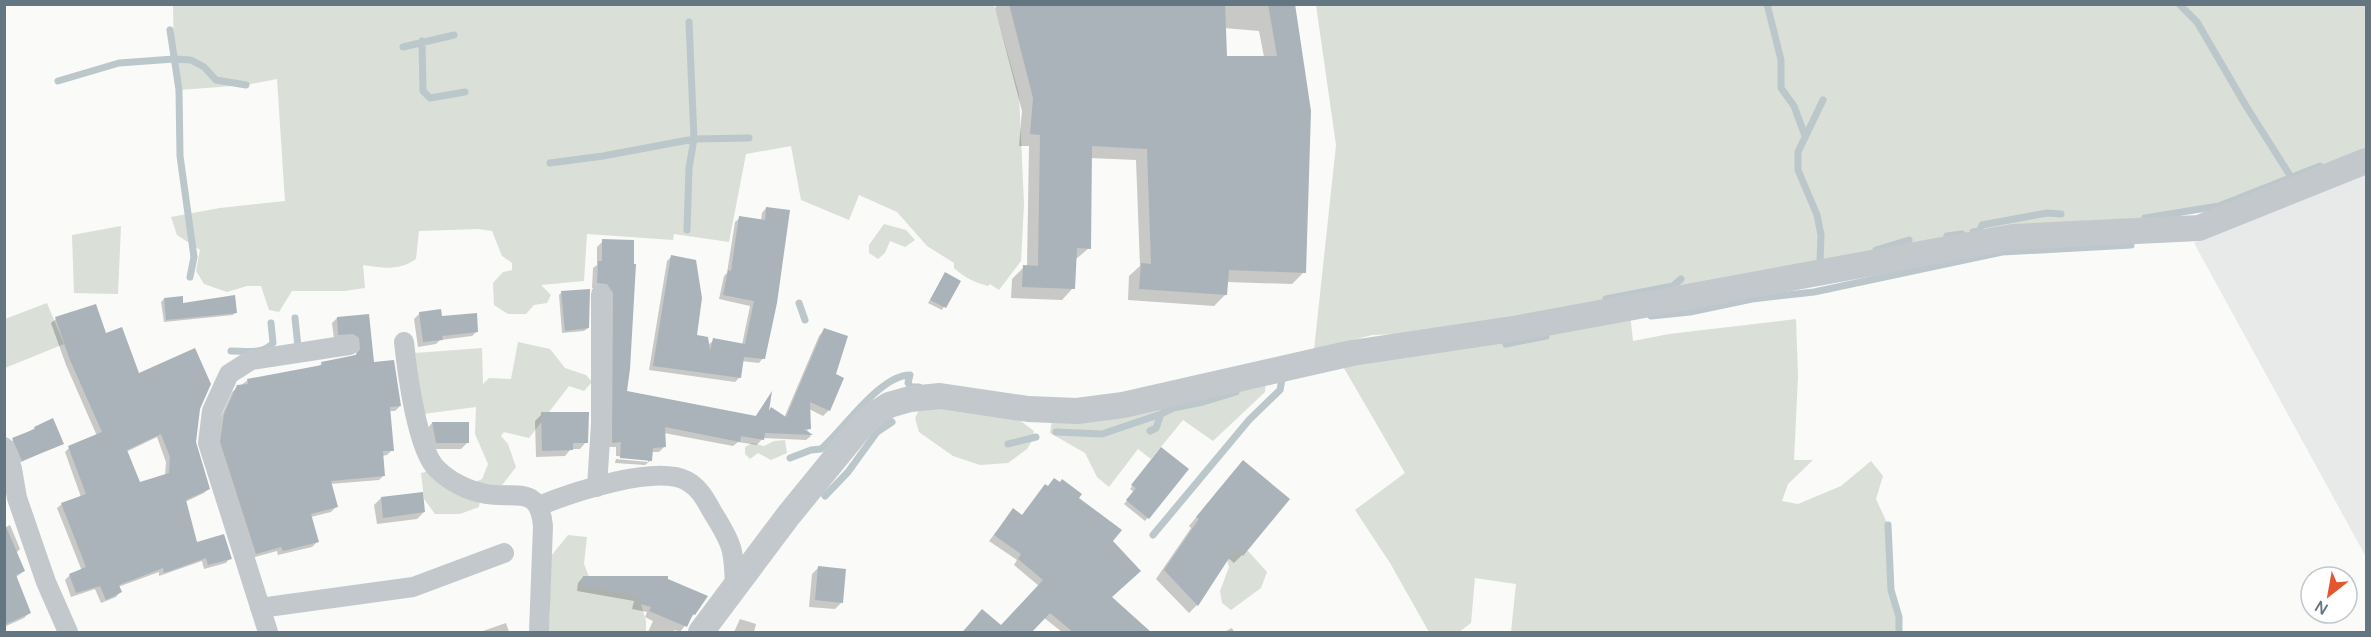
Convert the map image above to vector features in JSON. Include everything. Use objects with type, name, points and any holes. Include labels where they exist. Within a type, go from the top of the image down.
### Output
[{"type":"street","points":[[701,633],[795,507],[867,419],[889,405],[910,399],[940,396],[1028,410],[1077,411],[1123,405],[1352,352],[1519,328],[2013,237],[2199,228],[2367,160]]},
{"type":"street","points":[[597,487],[601,424],[601,294]]},
{"type":"street","points":[[404,342],[409,389],[429,458],[437,469],[467,488],[489,494],[521,495],[533,499],[542,511],[539,633]]},
{"type":"street","points":[[268,633],[208,443],[212,411],[229,374],[251,360],[348,345]]},
{"type":"street","points":[[4,447],[12,470],[17,498],[46,582],[68,633]]},
{"type":"street","points":[[539,506],[557,498],[625,479],[677,477],[699,491],[731,543],[734,553],[735,587]]},
{"type":"street","points":[[260,608],[413,587],[504,553]]},
{"type":"shaded area","points":[[173,5],[994,5],[1019,94],[1024,204],[1021,261],[999,290],[990,284],[988,286],[974,281],[954,268],[954,263],[927,246],[897,212],[859,195],[849,220],[801,200],[791,146],[746,154],[729,242],[674,234],[673,240],[587,234],[584,281],[541,285],[551,295],[547,303],[534,305],[526,314],[508,314],[494,305],[493,283],[503,272],[512,270],[512,263],[502,256],[492,231],[478,229],[419,231],[416,259],[410,263],[384,268],[363,265],[365,288],[344,291],[292,291],[279,312],[269,310],[261,286],[247,286],[227,292],[204,284],[196,271],[200,250],[177,235],[171,217],[220,208],[285,201],[277,79],[246,85],[179,90],[174,59]]},
{"type":"shaded area","points":[[1316,5],[2366,5],[2366,153],[2219,206],[2183,214],[2125,221],[1428,333],[1372,335],[1314,350],[1336,145]]},
{"type":"shaded area","points":[[2366,165],[2366,557],[2194,243]]},
{"type":"shaded area","points":[[884,224],[906,230],[915,240],[905,247],[890,241],[885,253],[878,259],[869,253],[869,245]]},
{"type":"shaded area","points":[[121,226],[118,294],[74,293],[72,235]]},
{"type":"shaded area","points":[[47,303],[64,344],[5,368],[5,319]]},
{"type":"shaded area","points":[[1630,314],[1633,341],[1669,334],[1796,319],[1798,376],[1794,460],[1813,460],[1788,484],[1782,501],[1798,504],[1841,486],[1871,461],[1883,476],[1876,499],[1888,525],[1891,590],[1899,617],[1899,632],[1511,632],[1516,584],[1475,578],[1471,623],[1459,632],[1429,632],[1390,563],[1355,510],[1405,473],[1341,363]]},
{"type":"shaded area","points":[[518,342],[550,349],[565,368],[586,375],[592,382],[584,391],[569,386],[529,438],[504,432],[501,436],[508,444],[516,467],[503,484],[480,499],[479,507],[460,514],[435,514],[424,499],[421,473],[430,471],[473,483],[482,479],[488,464],[475,434],[476,407],[423,414],[415,353],[482,348],[483,384],[489,378],[511,379]]},
{"type":"shaded area","points":[[1266,380],[1265,392],[1213,441],[1183,420],[1151,459],[1138,449],[1109,487],[1097,477],[1085,453],[1050,433],[1052,421]]},
{"type":"shaded area","points":[[921,406],[1014,416],[1034,431],[1032,441],[1027,449],[1008,463],[980,465],[953,456],[919,432],[915,418]]},
{"type":"shaded area","points":[[785,440],[787,453],[771,460],[758,453],[750,459],[745,454],[745,447],[752,443],[764,446],[774,441]]},
{"type":"shaded area","points":[[568,535],[587,537],[584,564],[593,587],[638,594],[646,621],[646,632],[549,632],[551,556]]},
{"type":"shaded area","points":[[1227,540],[1248,551],[1267,572],[1261,588],[1231,610],[1222,603],[1220,591],[1229,567],[1223,548]]},
{"type":"building","points":[[1009,4],[1225,4],[1227,56],[1277,56],[1268,4],[1295,4],[1311,111],[1306,273],[1229,270],[1227,295],[1139,289],[1141,263],[1151,264],[1147,149],[1092,146],[1091,249],[1077,248],[1075,289],[1022,287],[1023,265],[1038,266],[1040,135],[1030,134],[1033,98]]},
{"type":"building","points":[[766,207],[790,210],[777,303],[765,359],[744,357],[741,378],[653,366],[671,255],[696,260],[702,298],[697,335],[708,337],[710,351],[713,338],[745,344],[754,301],[723,295],[728,270],[731,271],[739,216],[765,220]]},
{"type":"building","points":[[602,239],[634,240],[634,264],[636,264],[627,391],[756,416],[772,391],[769,411],[771,407],[786,417],[824,328],[848,336],[836,374],[844,378],[830,411],[810,402],[811,429],[804,429],[813,435],[765,433],[764,440],[741,436],[740,442],[665,427],[666,447],[653,448],[652,461],[620,458],[621,442],[612,443],[613,293],[607,284],[597,283],[598,261],[602,261]]},
{"type":"building","points":[[945,272],[961,281],[946,308],[930,300]]},
{"type":"building","points":[[590,289],[589,328],[565,331],[561,291]]},
{"type":"building","points":[[235,295],[237,313],[166,320],[164,298],[183,296],[183,303]]},
{"type":"building","points":[[96,304],[106,333],[122,327],[139,373],[195,348],[211,384],[200,409],[196,442],[210,489],[186,500],[197,542],[224,534],[232,559],[208,565],[206,558],[164,573],[163,568],[119,585],[122,592],[106,600],[100,586],[76,593],[69,574],[86,567],[61,503],[86,494],[68,446],[102,432],[70,360],[55,317]],"holes":[[[161,434],[170,457],[169,473],[140,482],[127,450]]]},
{"type":"building","points":[[441,309],[442,316],[477,313],[478,332],[442,336],[443,340],[423,342],[419,312]]},
{"type":"building","points":[[369,314],[374,362],[394,360],[401,406],[390,407],[394,451],[383,451],[385,476],[331,481],[338,507],[311,514],[319,542],[283,551],[281,547],[256,554],[220,442],[224,414],[237,385],[248,384],[247,379],[322,365],[321,362],[356,355],[360,349],[359,338],[353,334],[338,335],[337,317]]},
{"type":"building","points":[[541,412],[589,412],[588,443],[573,443],[573,450],[542,451]]},
{"type":"building","points":[[53,418],[64,444],[22,461],[12,438],[35,429],[34,427]]},
{"type":"building","points":[[432,422],[469,422],[469,443],[436,443]]},
{"type":"building","points":[[1161,447],[1189,469],[1149,519],[1126,500],[1136,488],[1131,485]]},
{"type":"building","points":[[1243,460],[1290,499],[1243,556],[1235,549],[1198,606],[1164,570],[1199,519],[1196,517]]},
{"type":"building","points":[[1054,478],[1060,482],[1062,479],[1082,494],[1079,498],[1122,530],[1113,541],[1141,571],[1112,597],[1152,633],[1074,633],[1050,613],[1031,633],[962,633],[982,609],[1001,625],[1043,580],[1018,559],[1021,554],[994,535],[1013,508],[1022,515],[1045,484],[1048,486]]},
{"type":"building","points":[[423,492],[425,512],[383,518],[381,497]]},
{"type":"building","points":[[4,522],[25,571],[16,575],[31,613],[4,625]]},
{"type":"building","points":[[818,566],[846,569],[843,603],[815,600]]},
{"type":"building","points":[[583,576],[668,576],[668,579],[708,596],[695,615],[693,614],[687,627],[649,611],[651,607],[637,603],[639,596],[582,586]]},
{"type":"waterway","points":[[1767,4],[1781,60],[1781,88],[1794,106],[1805,136]]},
{"type":"waterway","points":[[2179,4],[2197,22],[2291,177]]},
{"type":"waterway","points":[[687,230],[689,168],[694,139],[689,22]]},
{"type":"waterway","points":[[170,30],[179,90],[180,156],[194,257],[190,277]]},
{"type":"waterway","points":[[403,47],[454,35]]},
{"type":"waterway","points":[[422,41],[423,91],[430,98],[465,92]]},
{"type":"waterway","points":[[58,81],[119,63],[174,59],[191,60],[204,67],[216,80],[246,85]]},
{"type":"waterway","points":[[1820,263],[1821,235],[1817,215],[1798,170],[1798,152],[1823,100]]},
{"type":"waterway","points":[[550,163],[603,156],[694,139],[749,138]]},
{"type":"waterway","points":[[2145,218],[2219,206],[2320,166]]},
{"type":"waterway","points":[[1973,232],[1979,231],[1982,225],[2047,213],[2061,214]]},
{"type":"waterway","points":[[1947,236],[1962,234]]},
{"type":"waterway","points":[[1876,250],[1909,240]]},
{"type":"waterway","points":[[1651,316],[1690,312],[1752,299],[1814,292],[2002,252],[2131,245]]},
{"type":"waterway","points":[[1606,299],[1673,286],[1681,279]]},
{"type":"waterway","points":[[799,303],[805,320]]},
{"type":"waterway","points":[[295,318],[298,347],[303,346]]},
{"type":"waterway","points":[[231,351],[254,352],[269,347],[273,343],[271,323]]},
{"type":"waterway","points":[[1506,344],[1546,336]]},
{"type":"waterway","points":[[790,458],[811,450],[821,449],[863,404],[899,377],[910,375],[908,383],[911,387],[919,387]]},
{"type":"waterway","points":[[1153,535],[1249,420],[1280,390],[1282,379]]},
{"type":"waterway","points":[[1150,431],[1156,428],[1161,414],[1173,408],[1236,392]]},
{"type":"waterway","points":[[1056,432],[1102,434],[1161,414]]},
{"type":"waterway","points":[[825,496],[848,472],[877,432],[892,422]]},
{"type":"waterway","points":[[1008,444],[1036,437]]},
{"type":"waterway","points":[[1888,525],[1891,590],[1899,617],[1899,632]]}]
